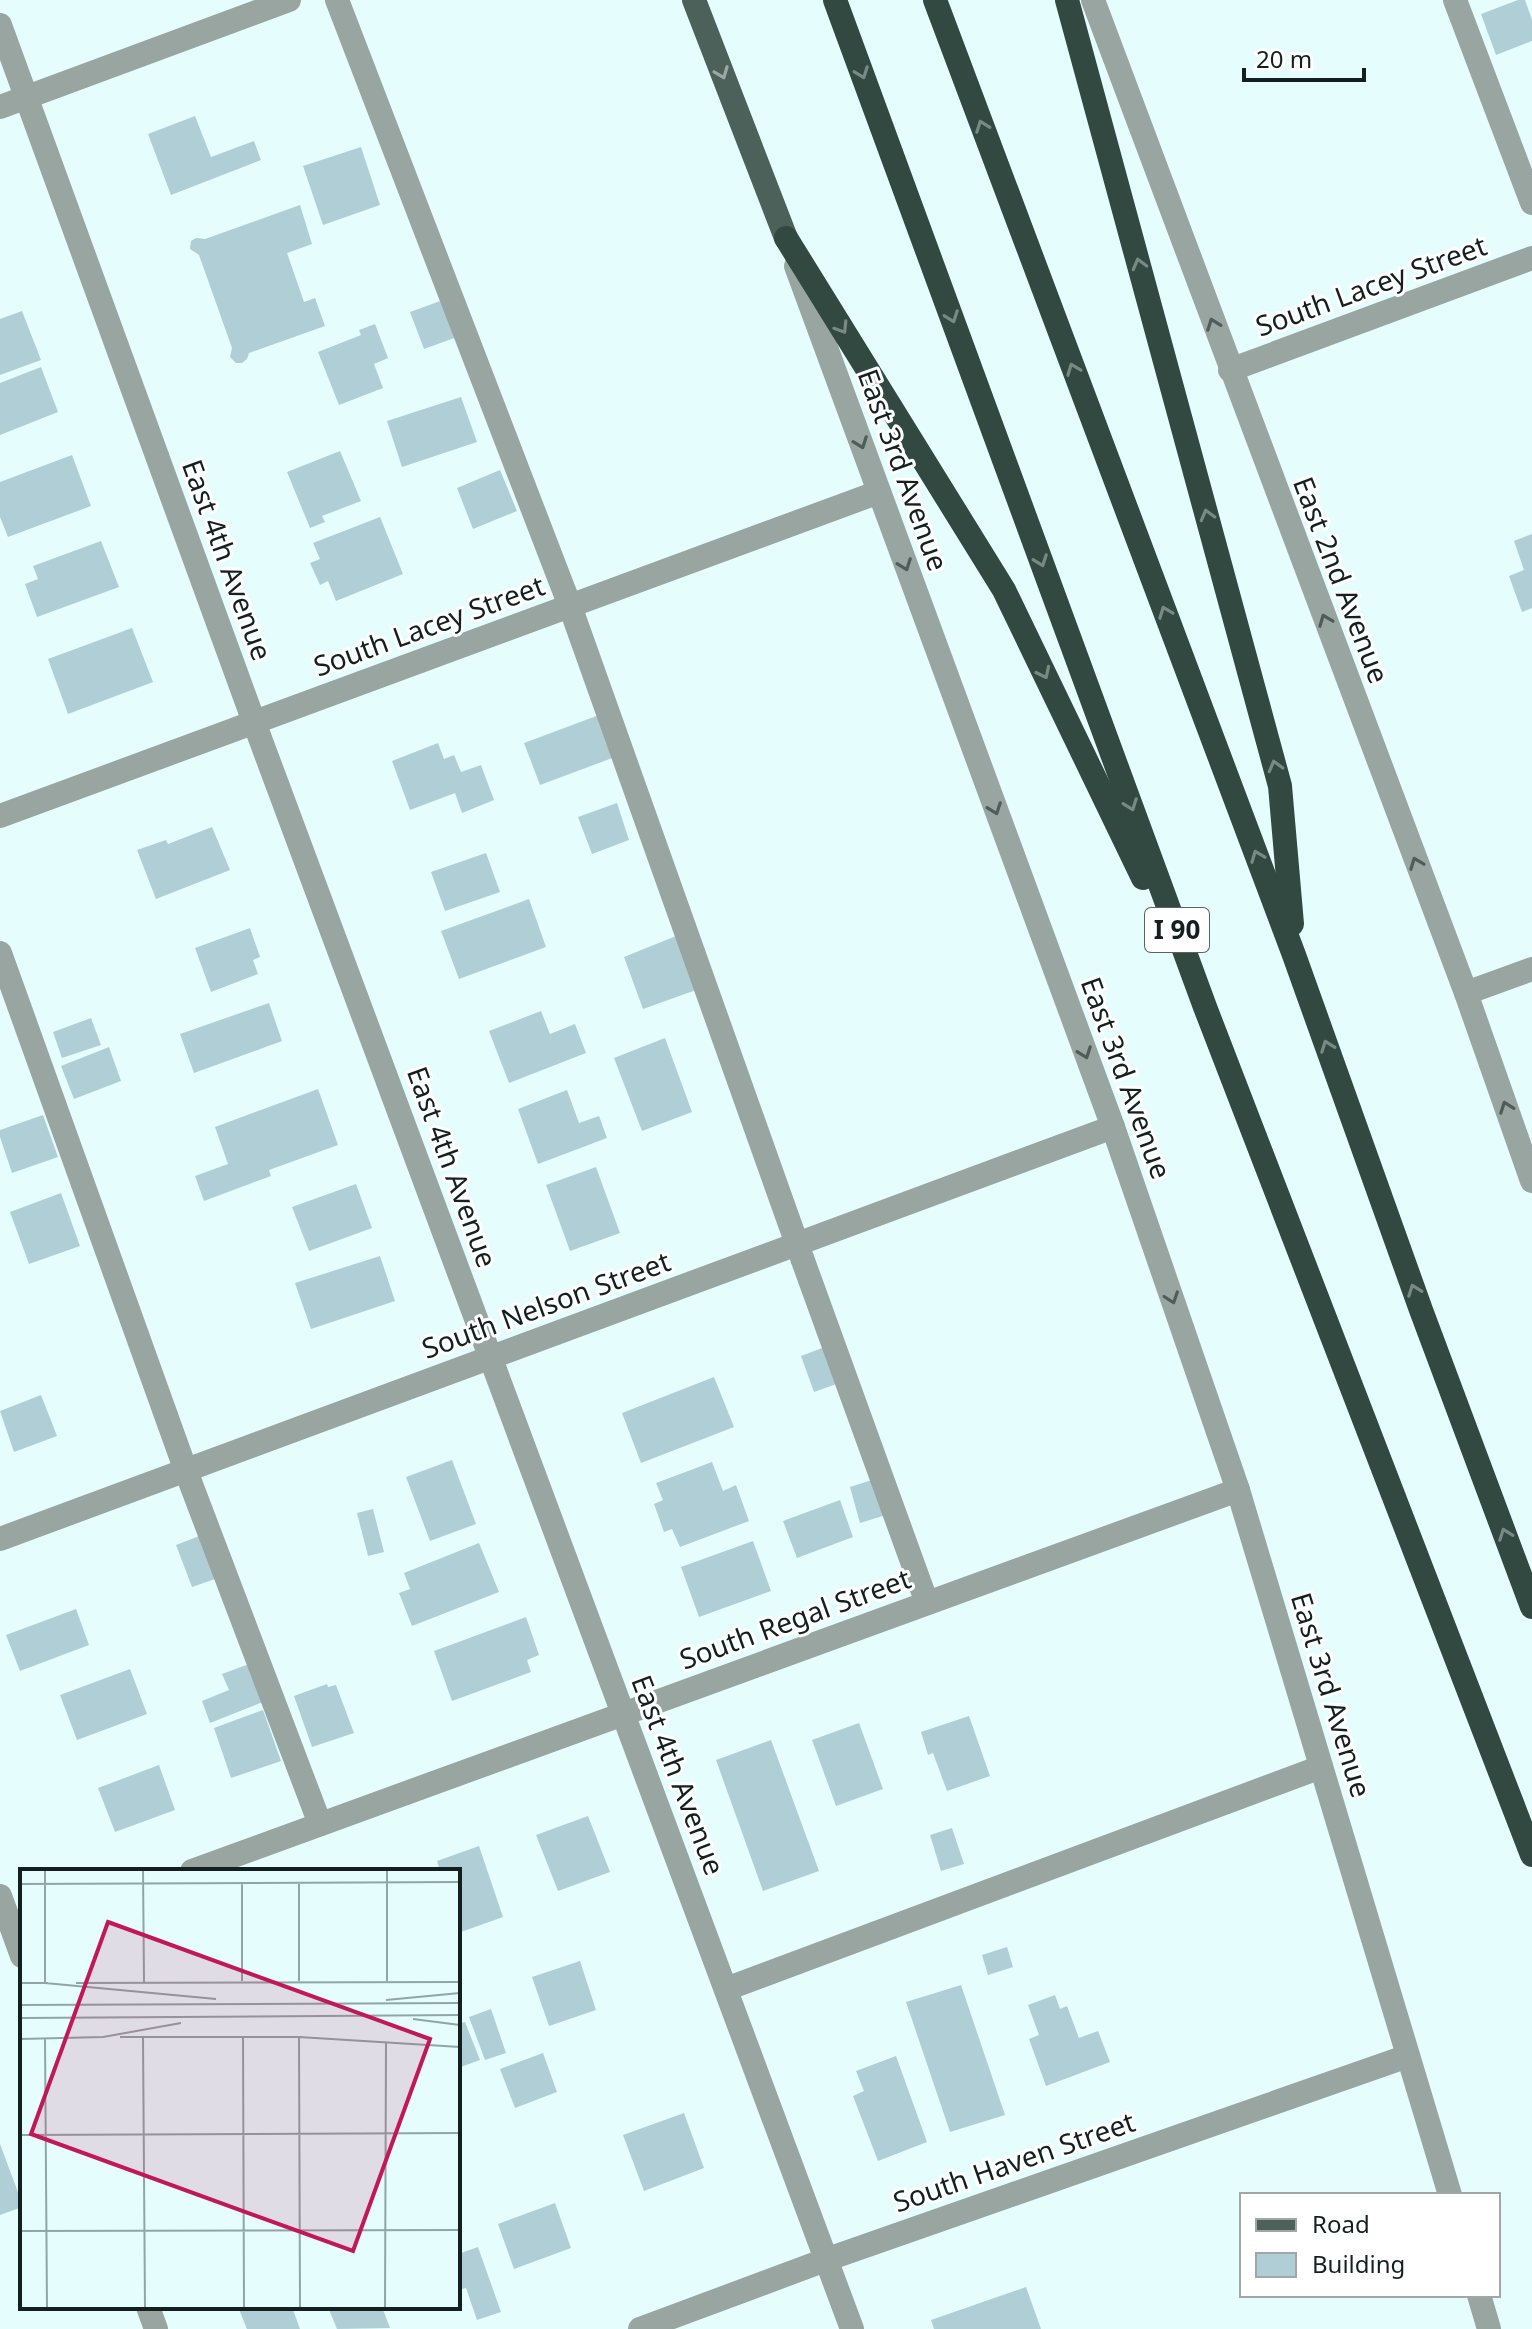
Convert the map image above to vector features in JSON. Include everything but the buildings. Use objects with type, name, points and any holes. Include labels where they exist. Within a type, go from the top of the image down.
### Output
[{"type":"highway","name":"I 90","points":[[835,0],[1205,1007],[1532,1855]]},
{"type":"highway","points":[[935,0],[1294,955],[1421,1310],[1532,1607]]},
{"type":"highway","points":[[1067,0],[1280,786],[1294,955]]},
{"type":"highway","points":[[786,238],[1004,590],[1205,1007]]},
{"type":"main road","name":"East 3rd Avenue","points":[[694,0],[786,238]]},
{"type":"street","points":[[0,107],[289,0]]},
{"type":"street","points":[[337,0],[570,606],[927,1603]]},
{"type":"street","name":"East 2nd Avenue","points":[[1093,0],[1466,993],[1532,1181]]},
{"type":"street","points":[[1455,0],[1532,203]]},
{"type":"street","name":"East 4th Avenue","points":[[0,25],[254,722],[852,2329]]},
{"type":"street","name":"East 3rd Avenue","points":[[786,238],[1113,1127],[1238,1490],[1449,2193]]},
{"type":"street","name":"South Lacey Street","points":[[1230,370],[1532,258]]},
{"type":"street","name":"South Lacey Street","points":[[0,816],[879,492]]},
{"type":"street","points":[[0,953],[186,1471],[320,1824]]},
{"type":"street","points":[[1466,993],[1532,969]]},
{"type":"street","name":"South Nelson Street","points":[[0,1539],[1113,1127]]},
{"type":"street","name":"South Regal Street","points":[[197,1869],[1238,1490]]},
{"type":"street","points":[[726,1989],[1321,1767]]},
{"type":"street","points":[[0,1896],[15,1942]]},
{"type":"street","name":"South Haven Street","points":[[640,2329],[828,2259],[1408,2056]]},
{"type":"street","points":[[1480,2297],[1489,2329]]},
{"type":"street","points":[[149,2309],[156,2329]]}]
